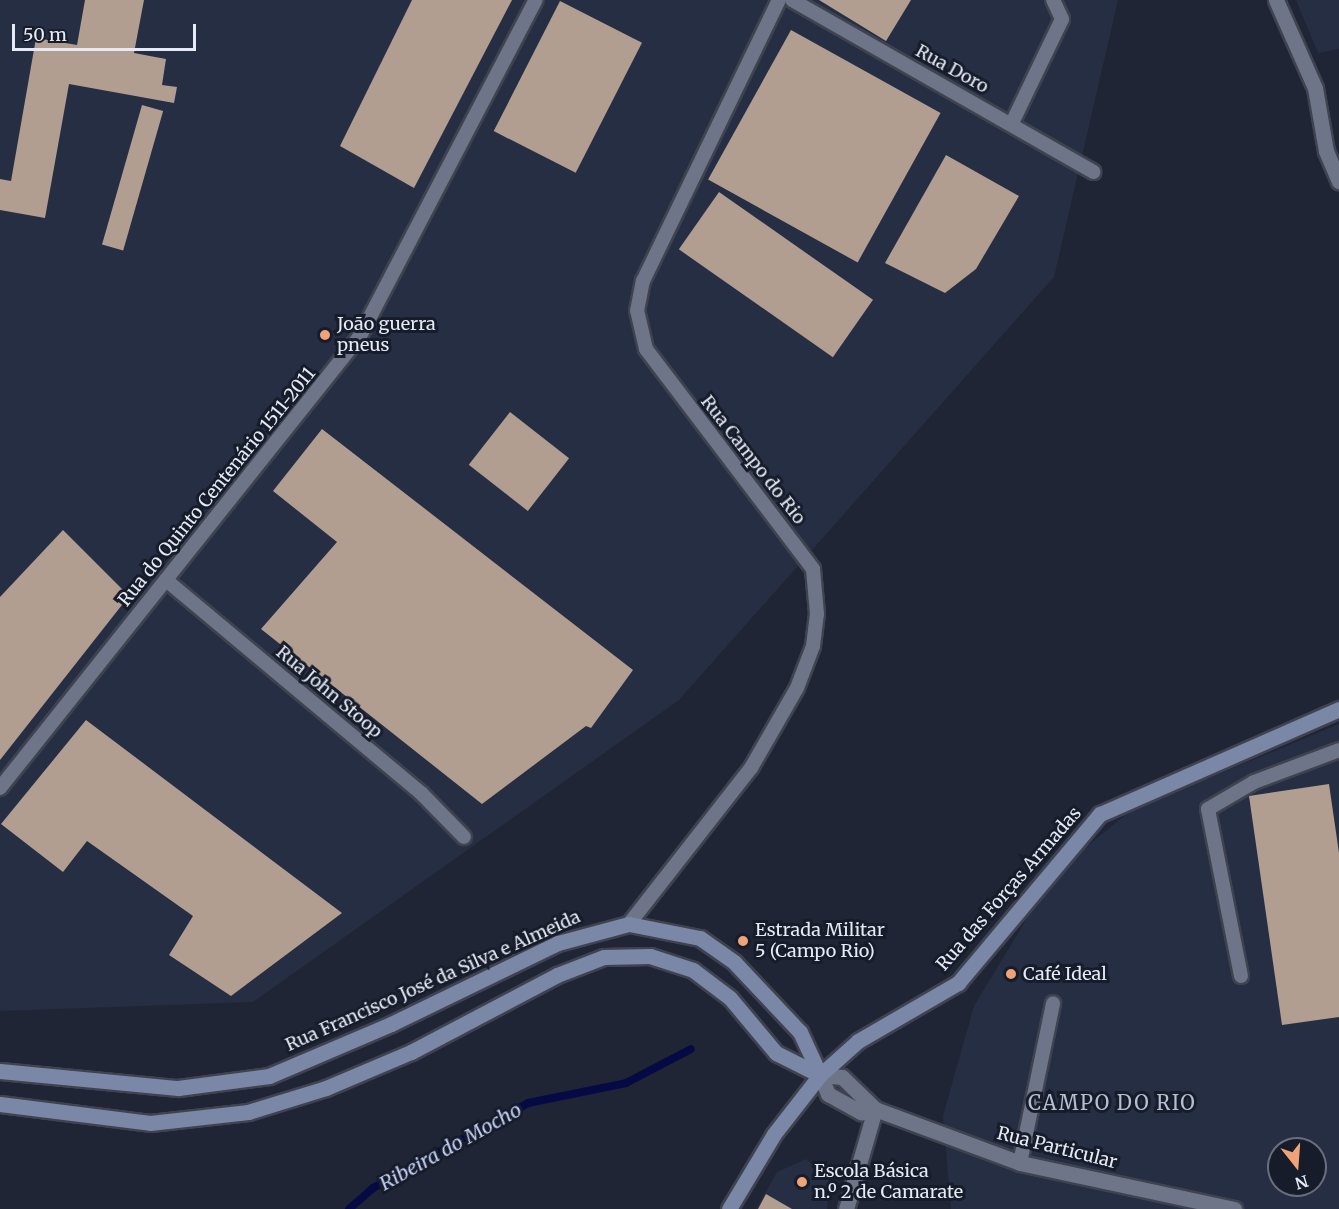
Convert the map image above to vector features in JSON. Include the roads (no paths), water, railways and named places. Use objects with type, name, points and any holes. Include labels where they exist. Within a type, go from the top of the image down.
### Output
[{"type":"street","points":[[1276,0],[1315,88],[1326,151],[1339,181]]},
{"type":"street","name":"Rua das Forças Armadas","points":[[729,1209],[774,1134],[820,1075],[858,1041],[958,982],[1100,814],[1339,709]]},
{"type":"street","name":"Rua Francisco José da Silva e Almeida","points":[[0,1071],[178,1088],[269,1076],[391,1024],[558,943],[629,924],[700,938],[734,962],[800,1032],[820,1075]]},
{"type":"street","points":[[0,1104],[150,1123],[248,1112],[326,1088],[411,1052],[557,975],[604,957],[650,956],[693,970],[730,998],[776,1053],[820,1075]]},
{"type":"street","name":"Rua Particular","points":[[820,1075],[842,1077],[875,1109],[1020,1163],[1234,1209]]},
{"type":"street","points":[[846,1209],[875,1109]]},
{"type":"lane","name":"Rua do Quinto Centenário 1511-2011","points":[[0,788],[360,336],[536,0]]},
{"type":"lane","name":"Rua Campo do Rio","points":[[629,924],[751,768],[797,688],[813,646],[813,569],[646,349],[637,311],[643,281],[779,0]]},
{"type":"lane","name":"Rua Doro","points":[[792,0],[1012,123],[1093,172]]},
{"type":"lane","points":[[1012,123],[1062,19],[1053,0]]},
{"type":"lane","name":"Rua John Stoop","points":[[166,580],[422,794],[464,837]]},
{"type":"lane","points":[[1241,976],[1208,809],[1254,782],[1339,750]]},
{"type":"lane","points":[[1020,1163],[1053,1003]]},
{"type":"waterway","name":"Ribeira do Mocho","points":[[349,1209],[373,1188],[528,1103],[626,1083],[691,1049]]},
{"type":"place","name":"João guerra pneus","points":[[325,335]]},
{"type":"place","name":"Estrada Militar 5 (Campo Rio)","points":[[743,941]]},
{"type":"place","name":"Café Ideal","points":[[1011,974]]},
{"type":"place","name":"Escola Básica n.º 2 de Camarate","points":[[802,1182]]},
{"type":"district","name":"CAMPO DO RIO","points":[[1112,1102]]}]
